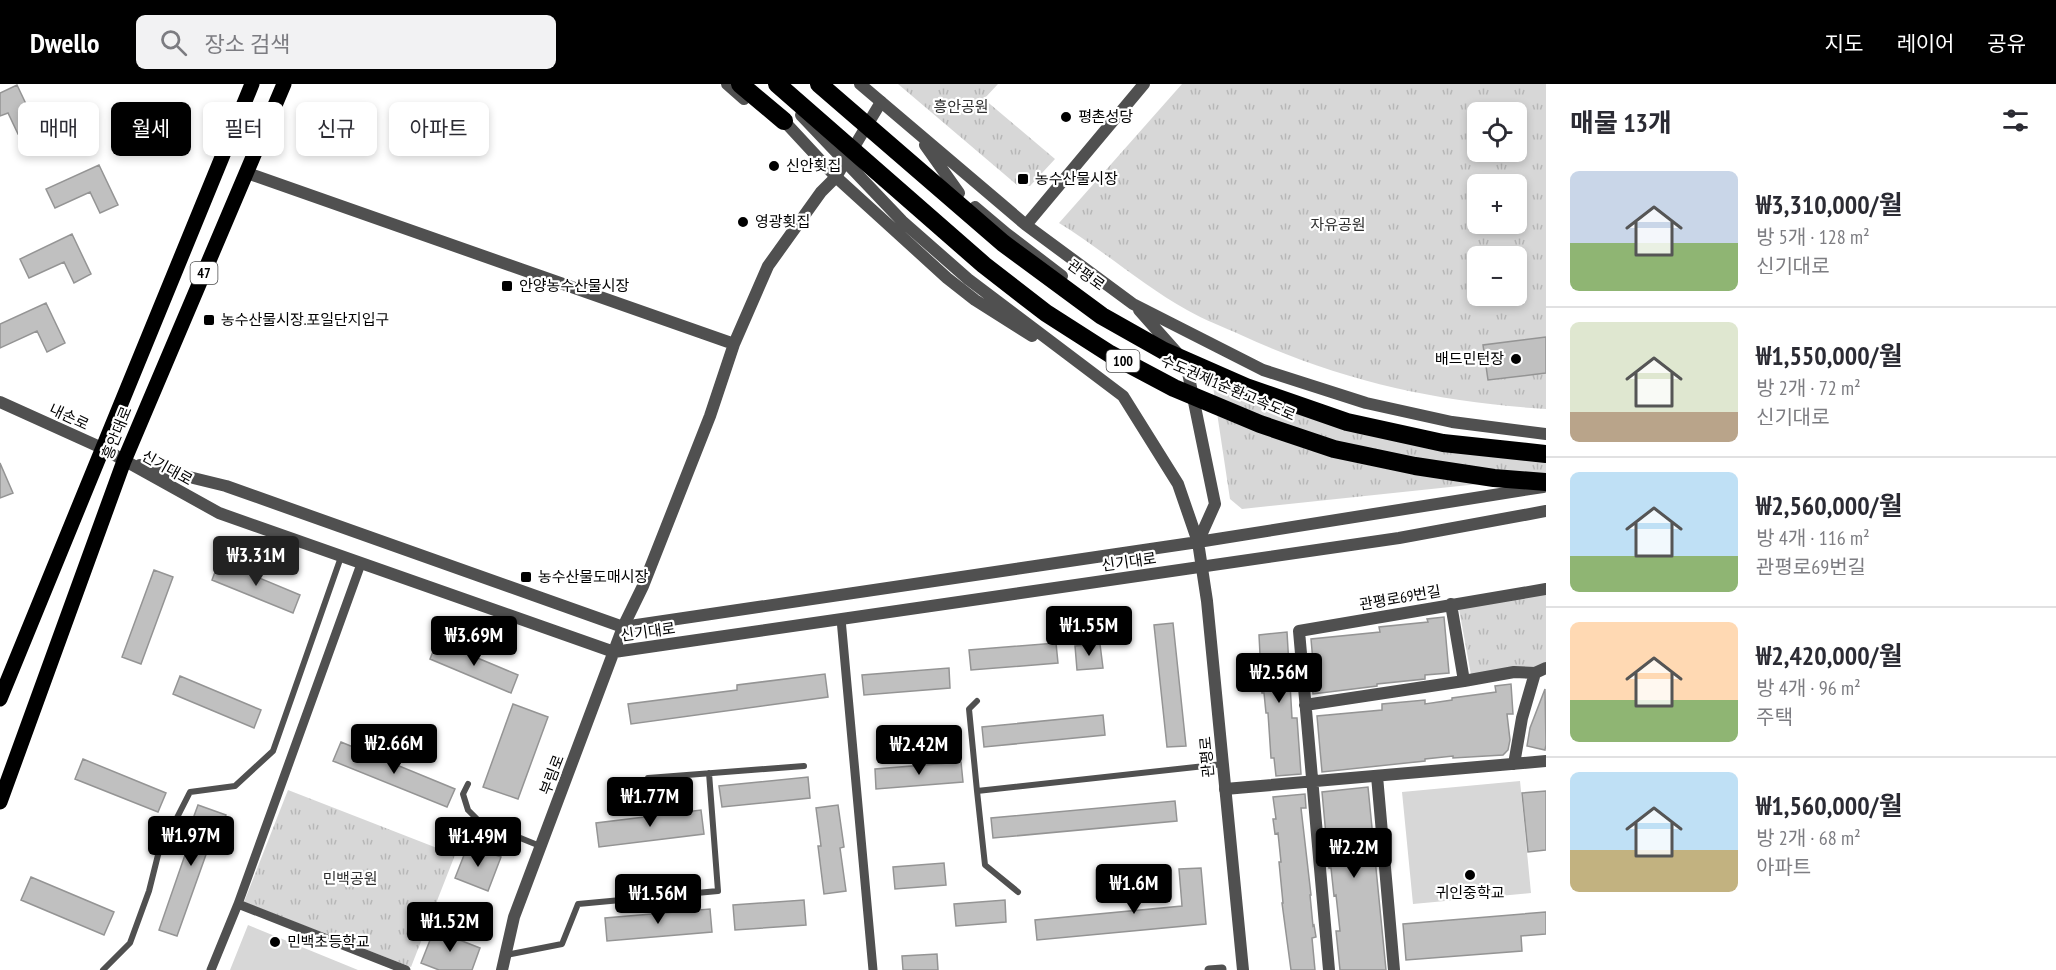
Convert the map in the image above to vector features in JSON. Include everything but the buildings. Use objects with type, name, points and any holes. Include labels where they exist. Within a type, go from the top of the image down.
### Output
[{"type":"highway","points":[[740,84],[784,122]]},
{"type":"highway","name":"수도권제1순환고속도로","points":[[777,84],[984,265],[1046,313],[1110,354],[1174,388],[1260,424],[1334,449],[1426,468],[1494,478],[1546,482]]},
{"type":"highway","name":"수도권제1순환고속도로","points":[[819,84],[1003,243],[1102,315],[1164,351],[1246,387],[1347,422],[1443,443],[1546,452]]},
{"type":"main road","name":"흥안대로","points":[[0,699],[252,84]]},
{"type":"main road","name":"흥안대로","points":[[0,802],[124,461],[284,84]]},
{"type":"main road","name":"47","points":[[0,784],[19,746]]},
{"type":"street","points":[[727,84],[836,177],[947,278],[1123,396]]},
{"type":"street","name":"관평로","points":[[772,84],[902,221],[968,279],[1123,396],[1179,484],[1197,542],[1208,601],[1243,970]]},
{"type":"street","name":"관평로","points":[[832,84],[1006,234],[1085,293],[1186,363]]},
{"type":"street","points":[[860,84],[1026,225],[1133,304],[1263,370],[1366,403],[1452,422],[1546,434]]},
{"type":"street","points":[[1026,225],[1140,85]]},
{"type":"street","name":"부림로","points":[[502,970],[514,917],[614,652],[710,416],[734,344],[768,266],[821,192],[836,177],[881,102]]},
{"type":"street","points":[[784,122],[836,177],[902,221]]},
{"type":"street","points":[[914,129],[958,193]]},
{"type":"street","points":[[247,173],[734,344]]},
{"type":"street","points":[[1133,304],[1186,363],[1359,420],[1452,439],[1546,452]]},
{"type":"street","points":[[1186,363],[1215,504],[1197,542]]},
{"type":"street","name":"내손로","points":[[0,402],[102,448],[124,461]]},
{"type":"street","name":"신기대로","points":[[124,461],[219,513],[614,652],[1400,538],[1546,511]]},
{"type":"street","name":"신기대로","points":[[124,461],[226,486],[624,627],[1197,542],[1546,487]]},
{"type":"street","points":[[1400,538],[1546,518]]},
{"type":"street","points":[[212,970],[361,564]]},
{"type":"street","points":[[1451,604],[1546,589]]},
{"type":"street","name":"관평로69번길","points":[[1329,970],[1299,631],[1451,604],[1464,681]]},
{"type":"street","points":[[841,620],[873,970]]},
{"type":"street","points":[[1305,705],[1514,672],[1541,671],[1522,718],[1514,764]]},
{"type":"street","points":[[1225,789],[1546,761]]},
{"type":"street","points":[[1377,776],[1394,970]]},
{"type":"street","points":[[238,904],[406,970]]},
{"type":"street","points":[[1209,970],[1222,969]]},
{"type":"lane","points":[[103,970],[130,943],[158,855],[190,792],[235,786],[273,751],[341,557]]},
{"type":"lane","points":[[977,701],[969,709],[985,865],[1018,892]]},
{"type":"lane","points":[[978,790],[1224,764]]},
{"type":"lane","points":[[648,778],[804,766]]},
{"type":"lane","points":[[506,955],[562,944],[578,904],[718,891],[709,773]]},
{"type":"lane","points":[[468,784],[462,794],[468,810],[479,821],[541,847]]},
{"type":"green space","name":"흥안공원","points":[[898,84],[998,84],[984,99],[1055,159],[1030,186],[1017,185]]},
{"type":"green space","name":"자유공원","points":[[1182,84],[1546,84],[1546,409],[1428,395],[1390,387],[1316,365],[1278,351],[1187,310],[1154,290],[1059,223]]},
{"type":"green space","points":[[1211,373],[1355,427],[1546,458],[1546,477],[1242,509],[1230,499]]},
{"type":"green space","points":[[1546,594],[1546,663],[1534,670],[1471,675],[1459,609]]},
{"type":"green space","points":[[1520,781],[1531,893],[1413,904],[1402,792]]},
{"type":"green space","name":"민백공원","points":[[288,790],[455,855],[411,967],[244,902]]},
{"type":"green space","name":"민백초등학교","points":[[248,925],[358,970],[230,970]]},
{"type":"place","name":"평촌성당","points":[[1066,117]]},
{"type":"place","name":"신안횟집","points":[[774,166]]},
{"type":"place","name":"농수산물시장","points":[[1023,179]]},
{"type":"place","name":"영광횟집","points":[[743,222]]},
{"type":"place","name":"안양농수산물시장","points":[[507,286]]},
{"type":"place","name":"농수산물시장.포일단지입구","points":[[209,320]]},
{"type":"place","name":"배드민턴장","points":[[1516,359]]},
{"type":"place","name":"농수산물도매시장","points":[[526,577]]},
{"type":"place","name":"귀인중학교","points":[[1470,875]]},
{"type":"place","name":"민백초등학교","points":[[275,942]]}]
